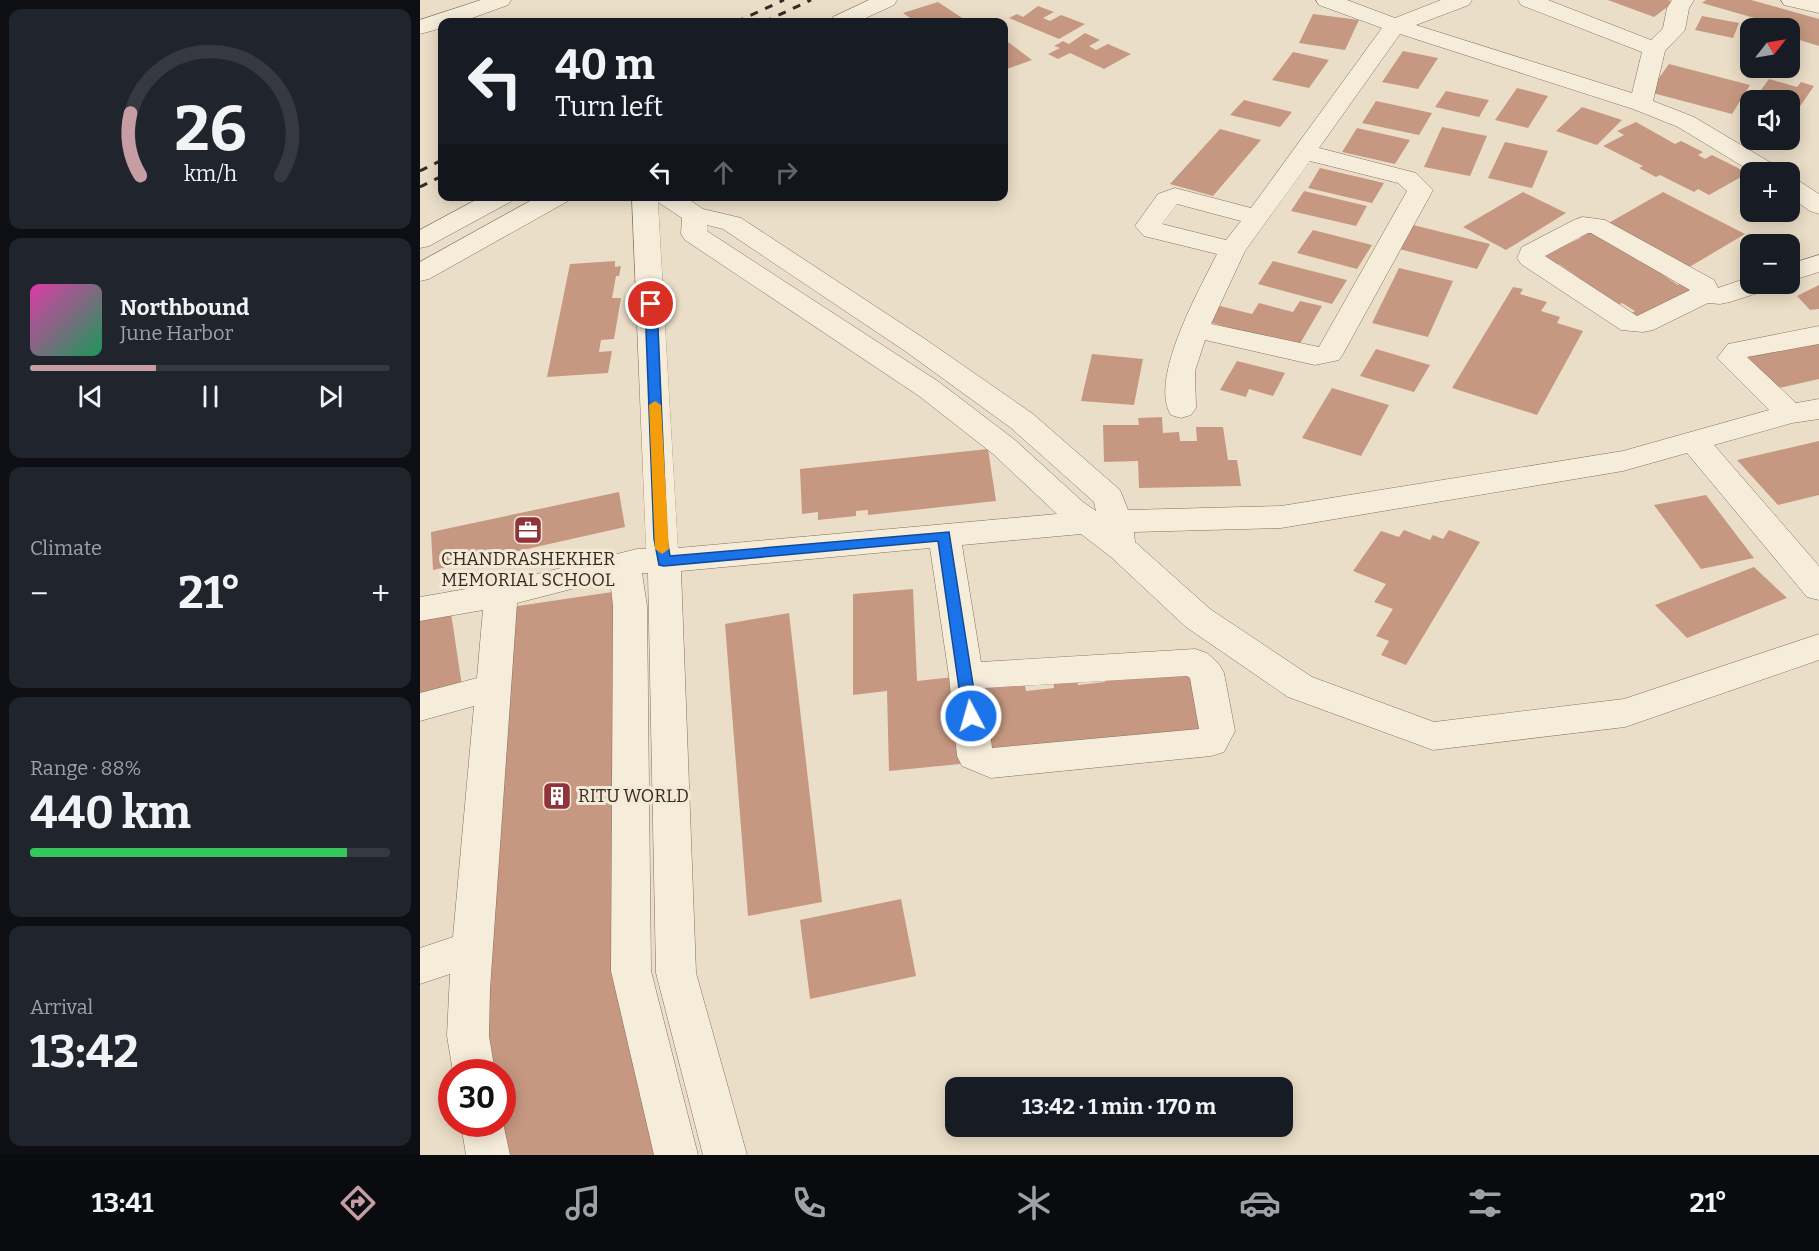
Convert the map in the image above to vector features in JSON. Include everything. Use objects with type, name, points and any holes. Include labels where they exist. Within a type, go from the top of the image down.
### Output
[{"type":"street","points":[[453,18],[500,0]]},
{"type":"street","points":[[849,18],[886,0]]},
{"type":"street","points":[[1327,0],[1395,25],[1641,104],[1686,122],[1752,162]]},
{"type":"street","points":[[1181,408],[1181,371],[1195,329],[1232,249],[1305,152],[1395,25],[1461,0]]},
{"type":"street","points":[[1529,0],[1654,49]]},
{"type":"street","points":[[1641,104],[1654,49],[1674,30],[1678,8],[1683,0]]},
{"type":"street","points":[[1792,0],[1819,7]]},
{"type":"street","points":[[420,27],[438,22]]},
{"type":"street","points":[[1195,329],[1315,356],[1329,354],[1420,190],[1407,178],[1305,152]]},
{"type":"street","points":[[1800,193],[1819,206]]},
{"type":"street","points":[[1232,249],[1153,230],[1148,226],[1167,199],[1175,196],[1257,217]]},
{"type":"street","points":[[420,240],[494,201]]},
{"type":"street","points":[[420,273],[551,201]]},
{"type":"street","points":[[645,201],[660,539],[664,561],[676,973],[724,1155]]},
{"type":"street","points":[[674,201],[695,215],[694,234],[929,389],[1108,531],[1198,618],[1300,687],[1432,736],[1625,713],[1819,646]]},
{"type":"street","points":[[1704,294],[1704,286],[1596,225],[1583,225],[1531,253],[1530,258],[1631,324],[1643,324],[1704,294],[1720,296],[1740,290]]},
{"type":"street","points":[[1800,270],[1819,263]]},
{"type":"street","points":[[1805,411],[1731,358],[1738,350],[1819,335]]},
{"type":"street","points":[[420,609],[501,595],[637,561],[664,561],[944,536],[1108,531],[1281,517],[1623,461],[1805,411]]},
{"type":"street","points":[[1694,442],[1819,588]]},
{"type":"street","points":[[944,536],[966,676],[975,756],[991,763],[1211,742],[1217,731],[1207,673],[1195,662],[966,676]]},
{"type":"street","points":[[625,565],[630,606],[631,972],[676,1155]]},
{"type":"street","points":[[472,1059],[468,1036],[472,949],[501,595]]},
{"type":"street","points":[[420,707],[493,687]]},
{"type":"street","points":[[421,956],[472,949]]},
{"type":"street","points":[[485,1137],[488,1155]]},
{"type":"building","points":[[1608,0],[1668,0],[1674,2],[1654,17]]},
{"type":"building","points":[[1706,0],[1751,0],[1819,19],[1819,46],[1800,40],[1800,18],[1754,18],[1702,3]]},
{"type":"building","points":[[938,2],[962,18],[910,18],[903,13]]},
{"type":"building","points":[[1038,6],[1054,12],[1043,18],[1050,21],[1061,15],[1085,24],[1059,39],[1009,18],[1017,14],[1023,17]]},
{"type":"building","points":[[1313,14],[1359,20],[1345,50],[1299,43]]},
{"type":"building","points":[[1702,16],[1739,23],[1733,38],[1695,30]]},
{"type":"building","points":[[1085,33],[1100,40],[1089,46],[1096,50],[1108,44],[1131,54],[1104,69],[1070,53],[1058,59],[1048,54],[1060,48],[1054,46],[1063,41],[1069,44]]},
{"type":"building","points":[[1008,42],[1032,60],[1008,69]]},
{"type":"building","points":[[1403,51],[1438,58],[1418,89],[1382,82]]},
{"type":"building","points":[[1293,52],[1329,60],[1309,88],[1272,80]]},
{"type":"building","points":[[1669,64],[1750,85],[1747,90],[1740,90],[1740,101],[1732,114],[1649,92]]},
{"type":"building","points":[[1769,79],[1797,87],[1801,82],[1814,86],[1800,106],[1800,90],[1761,90]]},
{"type":"building","points":[[1517,88],[1548,96],[1528,128],[1495,120]]},
{"type":"building","points":[[1446,91],[1489,100],[1479,117],[1435,107]]},
{"type":"building","points":[[1244,100],[1292,112],[1280,127],[1230,115]]},
{"type":"building","points":[[1376,101],[1432,113],[1419,135],[1362,123]]},
{"type":"building","points":[[1582,107],[1622,120],[1597,145],[1556,131]]},
{"type":"building","points":[[1636,122],[1675,144],[1681,141],[1703,152],[1698,155],[1705,159],[1712,155],[1740,169],[1740,178],[1709,195],[1698,189],[1694,192],[1660,175],[1656,177],[1639,168],[1643,166],[1603,146],[1624,135],[1617,131]]},
{"type":"building","points":[[1442,127],[1487,136],[1470,176],[1424,167]]},
{"type":"building","points":[[1357,128],[1410,140],[1395,164],[1342,152]]},
{"type":"building","points":[[1220,129],[1261,140],[1213,196],[1170,184]]},
{"type":"building","points":[[1505,142],[1548,151],[1532,188],[1488,178]]},
{"type":"building","points":[[1320,168],[1384,183],[1372,203],[1308,188]]},
{"type":"building","points":[[1304,191],[1367,206],[1356,226],[1291,211]]},
{"type":"building","points":[[1523,192],[1566,213],[1506,250],[1463,227]]},
{"type":"building","points":[[1663,192],[1745,234],[1740,234],[1740,237],[1686,269],[1605,225]]},
{"type":"building","points":[[1413,225],[1490,244],[1477,269],[1399,249]]},
{"type":"building","points":[[1589,228],[1640,262],[1645,259],[1667,273],[1663,275],[1678,285],[1687,281],[1702,289],[1638,322],[1626,316],[1635,311],[1622,303],[1613,307],[1573,279],[1578,277],[1559,264],[1554,267],[1539,256],[1581,238],[1576,234]]},
{"type":"building","points":[[1313,230],[1372,245],[1357,269],[1297,253]]},
{"type":"building","points":[[615,261],[615,267],[621,266],[619,276],[616,276],[612,298],[621,298],[614,339],[601,340],[599,352],[612,351],[608,373],[547,377],[570,264]]},
{"type":"building","points":[[1273,261],[1347,280],[1332,304],[1258,284]]},
{"type":"building","points":[[1399,268],[1453,281],[1428,337],[1372,323]]},
{"type":"building","points":[[1819,285],[1819,309],[1810,310],[1797,296]]},
{"type":"building","points":[[1513,287],[1523,289],[1520,294],[1547,302],[1541,311],[1560,317],[1557,323],[1583,331],[1537,415],[1452,388]]},
{"type":"building","points":[[1300,301],[1322,306],[1298,347],[1205,321],[1216,305],[1252,314],[1259,303],[1293,312]]},
{"type":"building","points":[[1819,342],[1819,379],[1775,389],[1741,358]]},
{"type":"building","points":[[1376,349],[1430,365],[1414,392],[1360,376]]},
{"type":"building","points":[[1092,354],[1143,359],[1134,405],[1081,401]]},
{"type":"building","points":[[1237,361],[1285,373],[1273,396],[1249,389],[1246,397],[1220,390]]},
{"type":"building","points":[[1332,388],[1389,405],[1361,456],[1302,438]]},
{"type":"building","points":[[1162,417],[1163,433],[1179,432],[1180,441],[1197,441],[1196,427],[1223,427],[1228,460],[1237,460],[1241,486],[1139,488],[1138,461],[1104,462],[1103,425],[1139,425],[1138,418]]},
{"type":"building","points":[[1819,441],[1819,495],[1778,505],[1737,460]]},
{"type":"building","points":[[988,449],[996,501],[868,515],[868,510],[856,511],[856,516],[818,520],[818,512],[802,514],[800,469]]},
{"type":"building","name":"CHANDRASHEKHER MEMORIAL SCHOOL","points":[[619,492],[625,527],[433,570],[431,532]]},
{"type":"building","points":[[1706,495],[1754,558],[1701,569],[1654,505]]},
{"type":"building","points":[[1404,530],[1430,540],[1433,535],[1443,539],[1449,530],[1480,542],[1406,665],[1381,655],[1389,641],[1376,636],[1393,609],[1374,602],[1386,584],[1353,571],[1381,531],[1399,537]]},
{"type":"building","points":[[1754,567],[1787,598],[1687,638],[1655,605]]},
{"type":"building","points":[[913,589],[917,681],[954,677],[960,764],[889,771],[887,691],[853,695],[853,594]]},
{"type":"building","name":"RITU WORLD","points":[[619,591],[660,1155],[503,1155],[500,1137],[516,1137],[516,1059],[486,1059],[481,1033],[511,607]]},
{"type":"building","points":[[451,613],[462,686],[420,698],[420,621]]},
{"type":"building","points":[[789,613],[822,902],[748,916],[725,624]]},
{"type":"building","points":[[1195,672],[1210,732],[986,756],[977,685],[1024,680],[1026,691],[1054,688],[1053,680],[1077,678],[1078,685],[1105,682],[1103,675]]},
{"type":"building","points":[[901,899],[916,976],[810,999],[800,920]]},
{"type":"railway","points":[[745,18],[784,0]]},
{"type":"railway","points":[[773,18],[811,0]]},
{"type":"railway","points":[[420,171],[438,162]]},
{"type":"railway","points":[[420,187],[438,178]]},
{"type":"slow traffic","points":[[655,405],[662,549]]},
{"type":"place","name":"CHANDRASHEKHER MEMORIAL SCHOOL","points":[[528,530]]},
{"type":"place","name":"RITU WORLD","points":[[557,796]]},
{"type":"route","points":[[651,304],[660,539],[664,561],[944,536],[971,716]]}]
